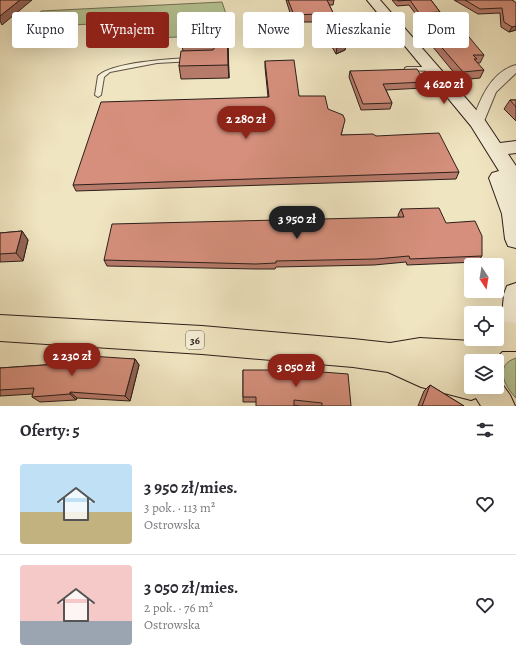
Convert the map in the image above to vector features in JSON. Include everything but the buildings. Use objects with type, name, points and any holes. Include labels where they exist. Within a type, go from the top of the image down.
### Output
[{"type":"main road","name":"36","points":[[0,328],[308,348],[390,358],[421,372],[464,386]]},
{"type":"main road","name":"36","points":[[390,358],[420,352],[486,346]]},
{"type":"street","points":[[373,0],[478,123],[511,174],[516,192]]},
{"type":"street","points":[[478,123],[488,94],[498,81],[516,68]]},
{"type":"street","points":[[496,150],[516,147]]},
{"type":"street","points":[[496,150],[497,172],[514,206],[516,239]]},
{"type":"street","points":[[504,326],[516,294]]},
{"type":"lane","points":[[98,94],[101,76],[108,71],[157,62],[197,60]]},
{"type":"lane","points":[[398,70],[432,69]]},
{"type":"green space","points":[[222,2],[225,12],[177,12],[177,37],[169,37],[169,12],[86,12],[86,24],[78,25],[78,12],[41,11]]},
{"type":"green space","points":[[516,358],[516,398],[508,388],[504,379],[504,368],[509,361]]}]
